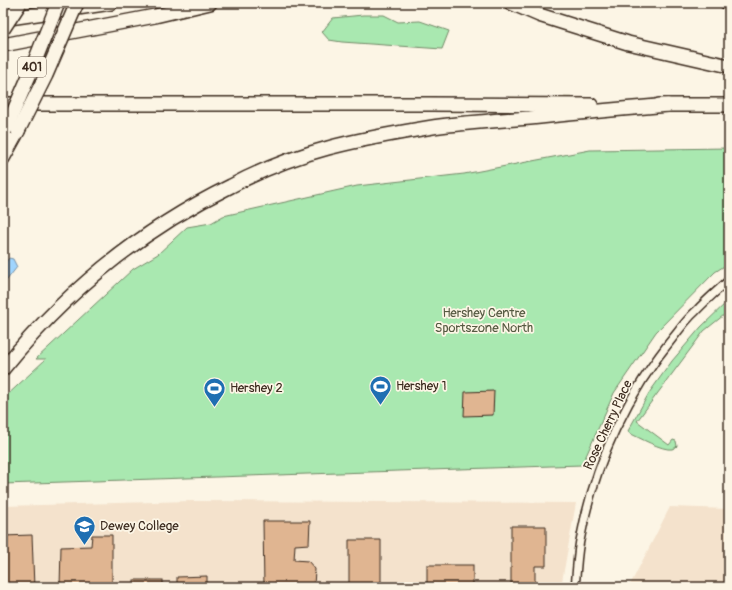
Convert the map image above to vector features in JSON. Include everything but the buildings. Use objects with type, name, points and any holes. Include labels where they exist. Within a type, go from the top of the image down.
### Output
[{"type":"highway","points":[[3,29],[20,3]]},
{"type":"highway","name":"401","points":[[4,133],[29,76],[58,3]]},
{"type":"highway","points":[[3,158],[46,75],[77,3]]},
{"type":"highway","points":[[3,19],[111,3]]},
{"type":"highway","points":[[3,44],[155,16],[210,3]]},
{"type":"highway","points":[[511,3],[539,15],[628,43],[729,66]]},
{"type":"highway","points":[[3,104],[729,105]]},
{"type":"highway","points":[[3,369],[69,297],[99,270],[136,242],[171,219],[209,197],[246,178],[286,162],[327,148],[386,135],[447,125],[668,105]]},
{"type":"street","name":"Rose Cherry Place","points":[[575,587],[580,537],[588,503],[605,453],[626,409],[645,375],[660,353],[695,312],[729,280]]},
{"type":"shaded area","points":[[191,501],[576,503],[561,587],[3,587],[3,506]]},
{"type":"shaded area","points":[[670,507],[729,509],[729,587],[629,587]]},
{"type":"green space","points":[[363,15],[384,15],[398,22],[420,21],[449,31],[442,49],[342,42],[329,40],[322,32],[333,18]]},
{"type":"green space","name":"Hershey Centre Sportszone North","points":[[729,148],[729,263],[715,272],[656,332],[614,393],[582,465],[3,484],[3,399],[46,359],[36,359],[133,269],[158,254],[187,227],[211,223],[223,216],[357,186],[464,174],[590,150]]},
{"type":"green space","points":[[729,300],[729,311],[704,331],[637,421],[669,445],[673,440],[676,441],[677,446],[672,449],[663,448],[629,433],[628,431],[649,393],[672,361],[701,327]]},
{"type":"water","points":[[9,258],[13,259],[17,267],[3,285],[3,266]]},
{"type":"place","name":"Hershey 1","points":[[380,406]]},
{"type":"place","name":"Hershey 2","points":[[215,408]]},
{"type":"place","name":"Dewey College","points":[[85,546]]}]
